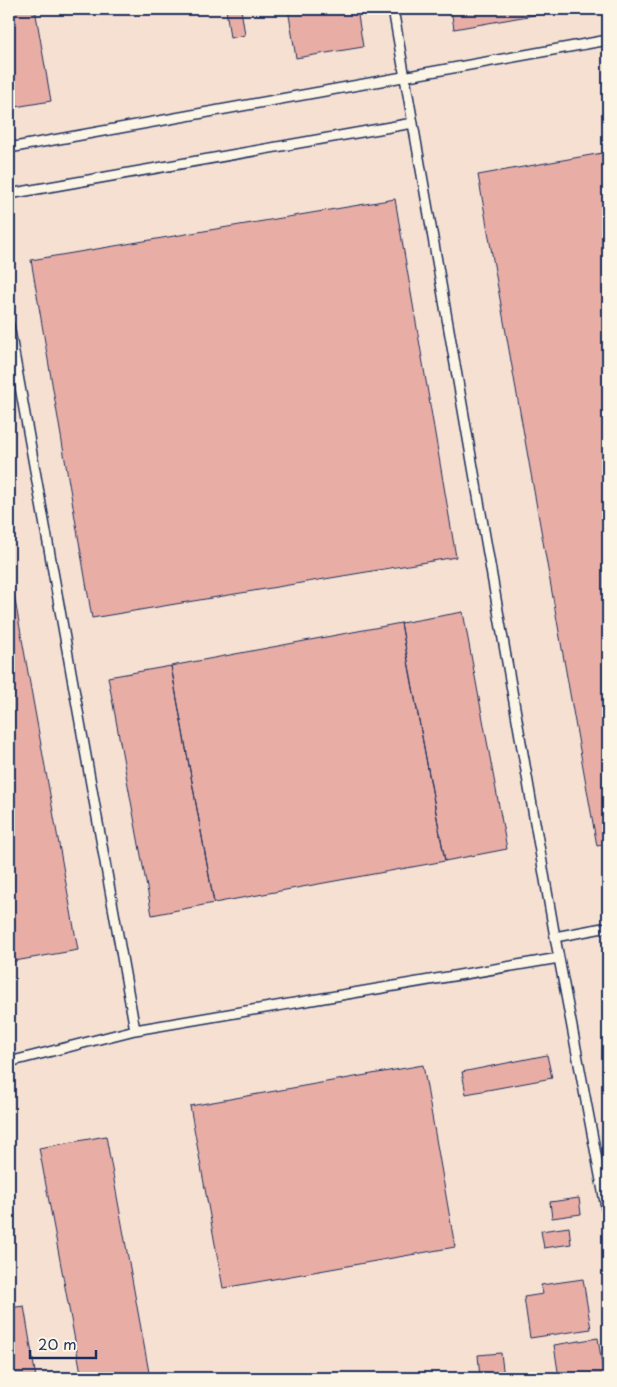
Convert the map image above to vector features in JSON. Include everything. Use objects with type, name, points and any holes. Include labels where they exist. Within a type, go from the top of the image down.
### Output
[{"type":"lane","points":[[393,9],[555,937],[608,1218]]},
{"type":"lane","points":[[9,148],[608,40]]},
{"type":"lane","points":[[9,194],[413,123]]},
{"type":"lane","points":[[9,325],[135,1030]]},
{"type":"lane","points":[[555,937],[608,926]]},
{"type":"lane","points":[[9,1062],[135,1030],[559,958]]},
{"type":"shaded area","points":[[9,9],[608,9],[608,1378],[9,1378]]},
{"type":"building","points":[[9,9],[35,9],[51,101],[9,108]]},
{"type":"building","points":[[226,9],[241,9],[245,35],[230,38]]},
{"type":"building","points":[[288,9],[357,9],[363,47],[296,58]]},
{"type":"building","points":[[451,9],[568,9],[454,29]]},
{"type":"building","points":[[608,152],[608,844],[597,846],[478,175]]},
{"type":"building","points":[[395,199],[456,557],[92,618],[31,260]]},
{"type":"building","points":[[9,567],[78,950],[9,962]]},
{"type":"building","points":[[463,612],[507,849],[445,861],[401,623]]},
{"type":"building","points":[[401,623],[445,861],[214,903],[171,666]]},
{"type":"building","points":[[171,666],[214,903],[152,915],[108,677]]},
{"type":"building","points":[[547,1055],[552,1078],[466,1094],[462,1072]]},
{"type":"building","points":[[423,1065],[455,1247],[223,1288],[190,1106]]},
{"type":"building","points":[[106,1136],[150,1378],[82,1378],[39,1148]]},
{"type":"building","points":[[579,1198],[581,1214],[552,1218],[550,1202]]},
{"type":"building","points":[[569,1227],[571,1244],[544,1248],[541,1231]]},
{"type":"building","points":[[583,1279],[591,1329],[530,1338],[524,1297],[543,1294],[541,1285]]},
{"type":"building","points":[[24,1306],[36,1378],[9,1378],[9,1308]]},
{"type":"building","points":[[598,1338],[604,1378],[559,1378],[554,1345]]},
{"type":"building","points":[[501,1353],[504,1378],[480,1378],[478,1355]]}]
